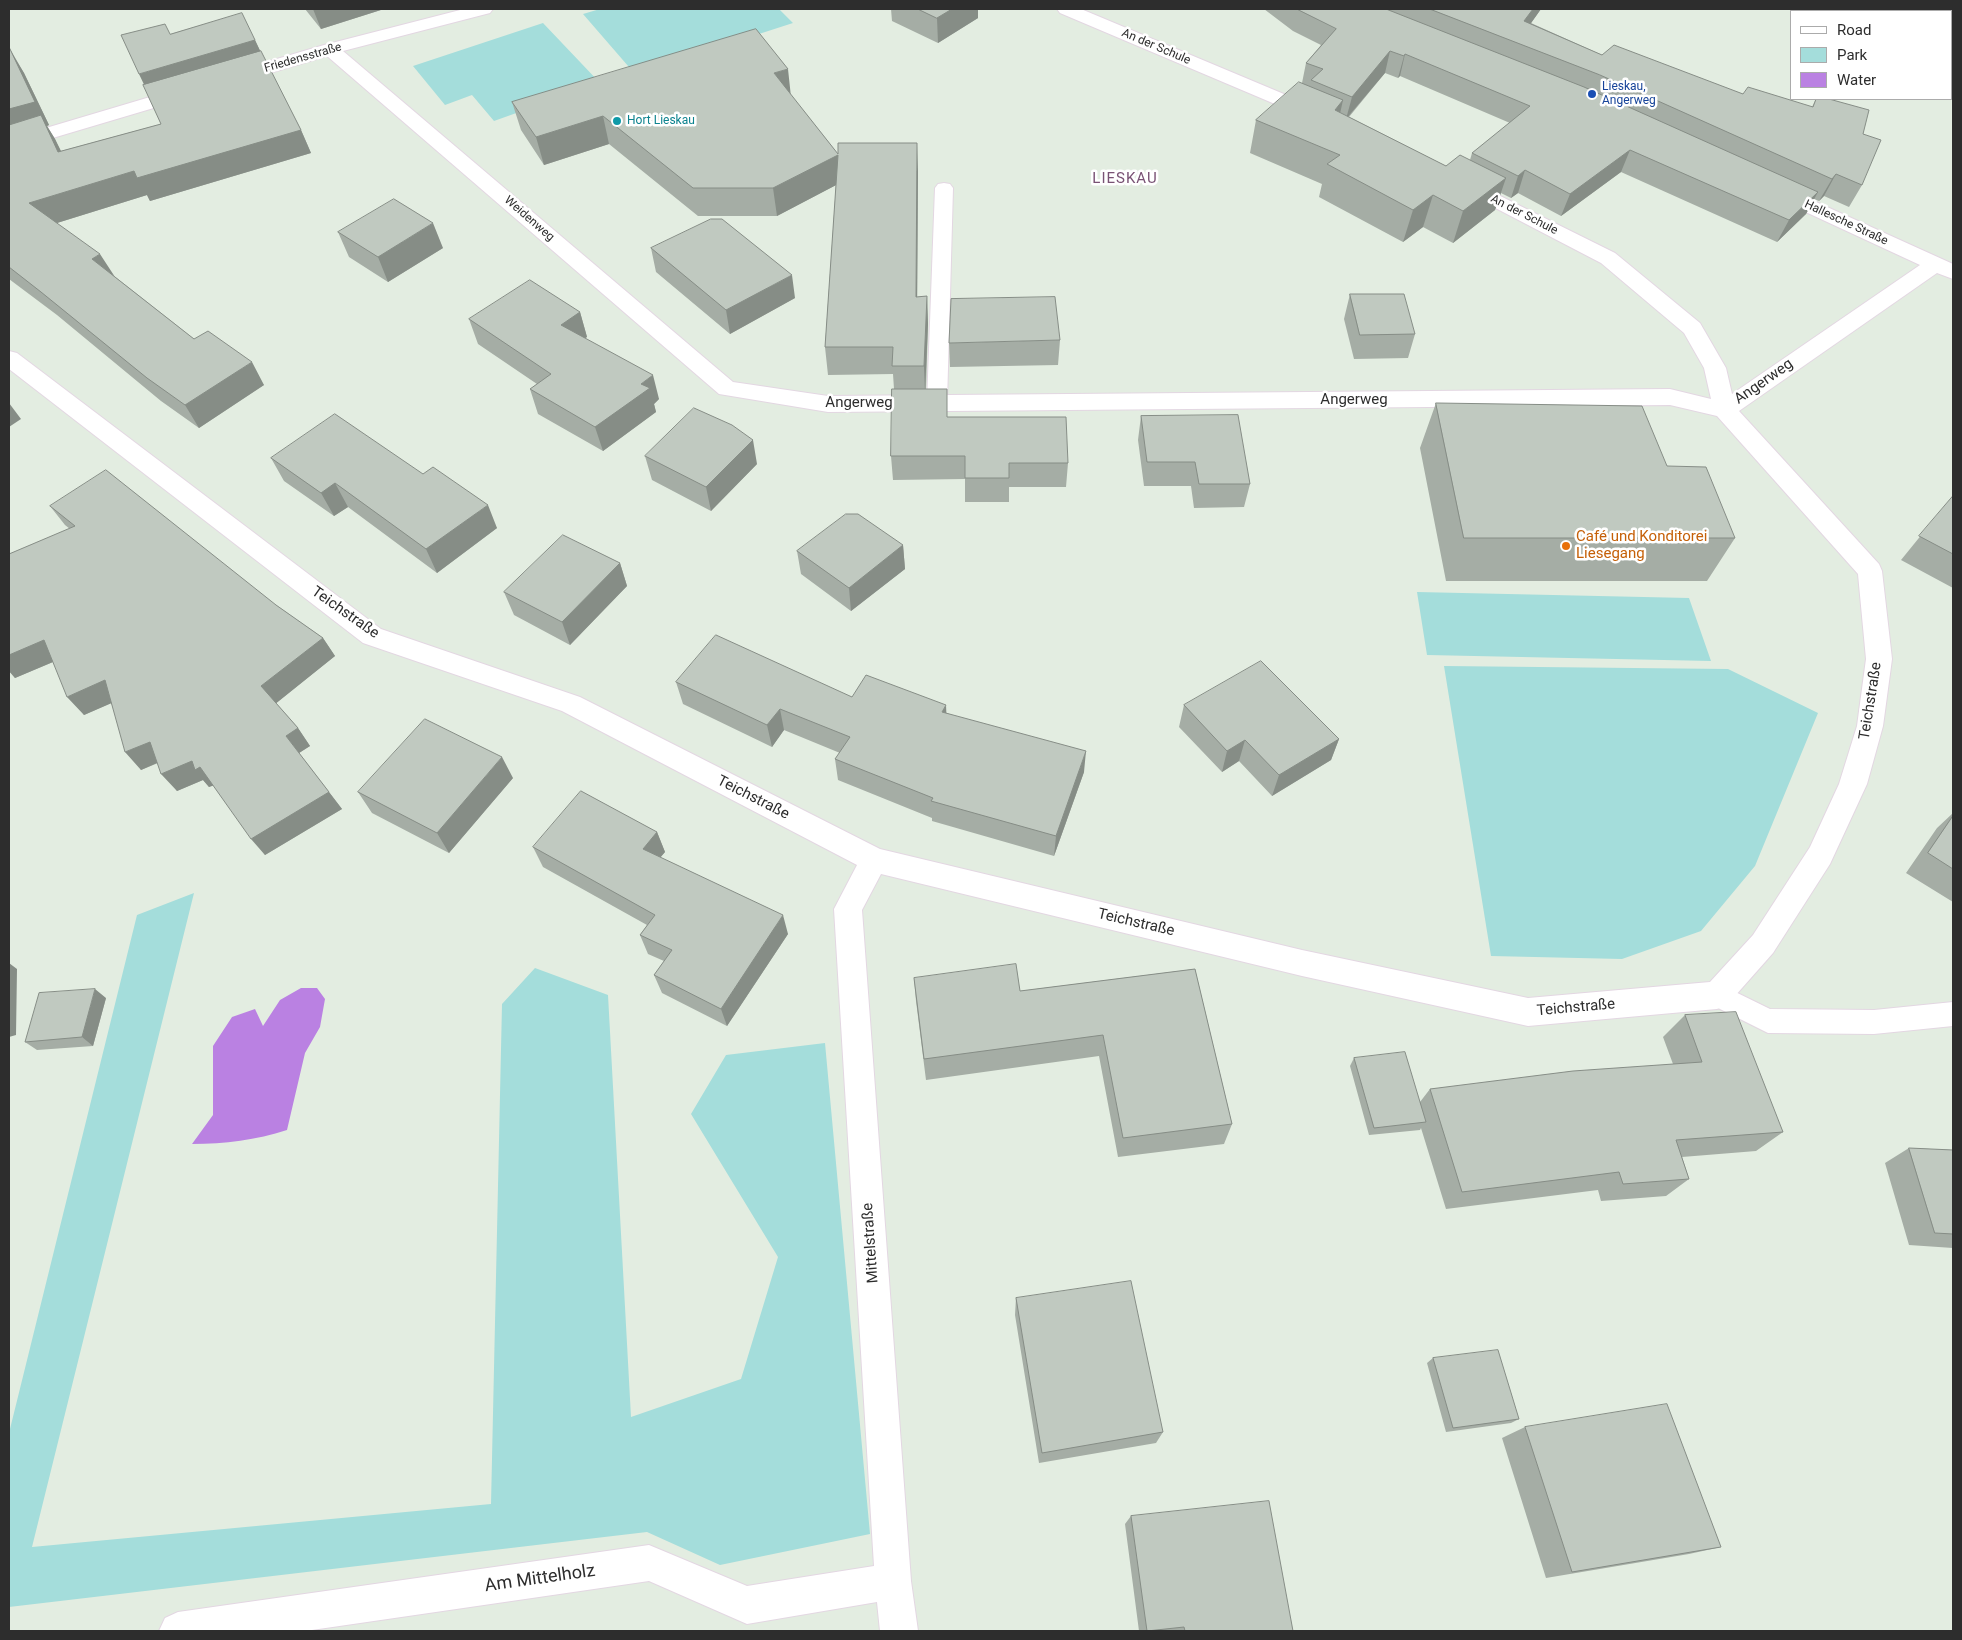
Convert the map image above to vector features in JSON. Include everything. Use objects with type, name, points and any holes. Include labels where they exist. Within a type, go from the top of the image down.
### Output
[{"type":"street","name":"Friedensstraße","points":[[9,145],[330,49],[484,9]]},
{"type":"street","name":"An der Schule","points":[[1066,9],[1336,123]]},
{"type":"street","name":"Weidenweg","points":[[330,49],[727,389]]},
{"type":"street","name":"An der Schule","points":[[1452,178],[1608,258],[1692,328],[1715,368],[1725,410]]},
{"type":"street","name":"Hallesche Straße","points":[[1763,184],[1944,268]]},
{"type":"street","name":"Angerweg","points":[[727,389],[828,404],[1670,397],[1725,410],[1944,268]]},
{"type":"street","name":"Teichstraße","points":[[9,358],[372,636],[571,704],[874,860],[1302,963],[1528,1012],[1717,995],[1763,944],[1820,855],[1853,784],[1870,726],[1879,659],[1870,571],[1725,410]]},
{"type":"street","name":"Mittelstraße","points":[[874,860],[848,909],[899,1631]]},
{"type":"street","name":"Am Mittelholz","points":[[178,1631],[649,1564],[747,1605],[894,1581]]},
{"type":"lane","points":[[937,403],[944,188]]},
{"type":"lane","points":[[1717,995],[1768,1021],[1874,1022],[1953,1014]]},
{"type":"green space","points":[[600,9],[779,9],[793,23],[635,74],[583,14]]},
{"type":"green space","points":[[543,23],[600,83],[494,121],[472,95],[445,105],[413,66]]},
{"type":"green space","points":[[1417,592],[1689,598],[1711,661],[1427,655]]},
{"type":"green space","points":[[1444,666],[1728,669],[1818,713],[1755,866],[1701,931],[1622,959],[1491,956]]},
{"type":"green space","points":[[194,893],[32,1547],[491,1504],[502,1004],[535,968],[608,995],[631,1417],[741,1379],[778,1257],[691,1114],[726,1055],[825,1043],[870,1534],[720,1565],[647,1532],[9,1607],[9,1433],[137,915]]},
{"type":"water","points":[[301,988],[317,988],[325,999],[320,1027],[305,1053],[287,1130],[240,1141],[192,1144],[213,1115],[213,1046],[232,1017],[255,1009],[263,1026],[280,1000]]},
{"type":"building","points":[[918,9],[952,9],[937,18]]},
{"type":"building","points":[[1297,9],[1386,9],[1584,87],[1818,192],[1789,220],[1630,150],[1570,194],[1525,170],[1518,176],[1472,153],[1530,106],[1405,54],[1404,56],[1390,51],[1352,97],[1311,80],[1323,69],[1306,63],[1336,29]]},
{"type":"building","points":[[1430,9],[1533,9],[1524,21],[1602,55],[1614,45],[1743,94],[1748,87],[1813,107],[1816,100],[1833,100],[1869,110],[1863,134],[1881,140],[1862,185],[1836,174],[1832,179],[1600,75]]},
{"type":"building","points":[[242,13],[255,40],[139,74],[121,35],[165,24],[170,34]]},
{"type":"building","points":[[756,29],[788,69],[774,73],[838,154],[838,143],[917,143],[916,297],[927,296],[924,366],[892,366],[893,347],[825,347],[838,155],[773,188],[693,188],[603,116],[536,137],[512,102]]},
{"type":"building","points":[[9,50],[35,102],[9,109]]},
{"type":"building","points":[[261,51],[301,130],[137,178],[134,171],[29,203],[100,254],[92,259],[194,339],[208,331],[252,362],[185,405],[147,378],[9,267],[9,125],[41,115],[58,152],[161,124],[143,85]]},
{"type":"building","points":[[1299,82],[1343,100],[1335,110],[1446,166],[1460,155],[1506,178],[1463,211],[1433,195],[1413,210],[1327,164],[1340,155],[1256,120]]},
{"type":"building","points":[[394,199],[433,223],[378,257],[338,232]]},
{"type":"building","points":[[711,219],[722,219],[792,275],[726,310],[651,248]]},
{"type":"building","points":[[530,280],[580,312],[561,325],[653,375],[641,384],[650,388],[595,427],[530,389],[551,374],[469,319]]},
{"type":"building","points":[[1350,294],[1404,294],[1415,334],[1360,335]]},
{"type":"building","points":[[1055,297],[1060,340],[949,343],[951,299]]},
{"type":"building","points":[[892,389],[947,389],[947,417],[1066,417],[1068,463],[1009,463],[1009,478],[965,478],[965,456],[891,456]]},
{"type":"building","points":[[1436,403],[1642,406],[1667,466],[1706,467],[1735,538],[1464,538]]},
{"type":"building","points":[[694,408],[732,425],[753,440],[706,487],[645,456]]},
{"type":"building","points":[[335,414],[423,474],[433,467],[488,505],[426,549],[335,483],[321,493],[271,458]]},
{"type":"building","points":[[1238,415],[1250,484],[1199,484],[1195,462],[1147,462],[1141,416]]},
{"type":"building","points":[[106,470],[276,605],[323,638],[261,686],[298,728],[286,736],[329,792],[251,839],[200,767],[195,770],[192,761],[161,774],[150,742],[125,752],[105,680],[67,697],[44,640],[9,655],[9,554],[75,526],[50,506]]},
{"type":"building","points":[[1953,496],[1953,554],[1919,536]]},
{"type":"building","points":[[846,514],[858,514],[903,545],[849,588],[797,551]]},
{"type":"building","points":[[563,535],[620,563],[562,622],[504,592]]},
{"type":"building","points":[[716,635],[852,697],[866,675],[946,705],[942,712],[1086,751],[1056,836],[931,801],[933,798],[835,759],[850,737],[780,709],[767,725],[676,682]]},
{"type":"building","points":[[1261,661],[1339,739],[1279,775],[1245,740],[1227,751],[1184,705]]},
{"type":"building","points":[[425,719],[502,757],[437,833],[358,792]]},
{"type":"building","points":[[581,791],[657,832],[643,849],[783,915],[721,1009],[654,975],[672,950],[640,935],[655,915],[533,847]]},
{"type":"building","points":[[1953,816],[1953,869],[1928,853]]},
{"type":"building","points":[[1016,964],[1020,991],[1195,969],[1232,1124],[1123,1138],[1103,1035],[924,1059],[914,978]]},
{"type":"building","points":[[95,989],[82,1037],[25,1042],[39,993]]},
{"type":"building","points":[[1736,1012],[1783,1132],[1676,1140],[1689,1179],[1623,1184],[1619,1172],[1462,1192],[1430,1089],[1573,1071],[1702,1062],[1685,1015]]},
{"type":"building","points":[[1405,1052],[1426,1122],[1374,1128],[1354,1058]]},
{"type":"building","points":[[1909,1148],[1953,1150],[1953,1234],[1935,1233]]},
{"type":"building","points":[[1131,1281],[1163,1432],[1042,1453],[1016,1298]]},
{"type":"building","points":[[1498,1350],[1519,1419],[1453,1428],[1433,1358]]},
{"type":"building","points":[[1667,1404],[1721,1547],[1572,1572],[1525,1427]]},
{"type":"building","points":[[1269,1501],[1293,1631],[1185,1631],[1184,1627],[1147,1631],[1131,1516]]},
{"type":"place","name":"Lieskau, Angerweg","points":[[1592,94]]},
{"type":"place","name":"Hort Lieskau","points":[[617,121]]},
{"type":"place","name":"Café und Konditorei Liesegang","points":[[1566,546]]},
{"type":"district","name":"LIESKAU","points":[[1125,179]]}]
